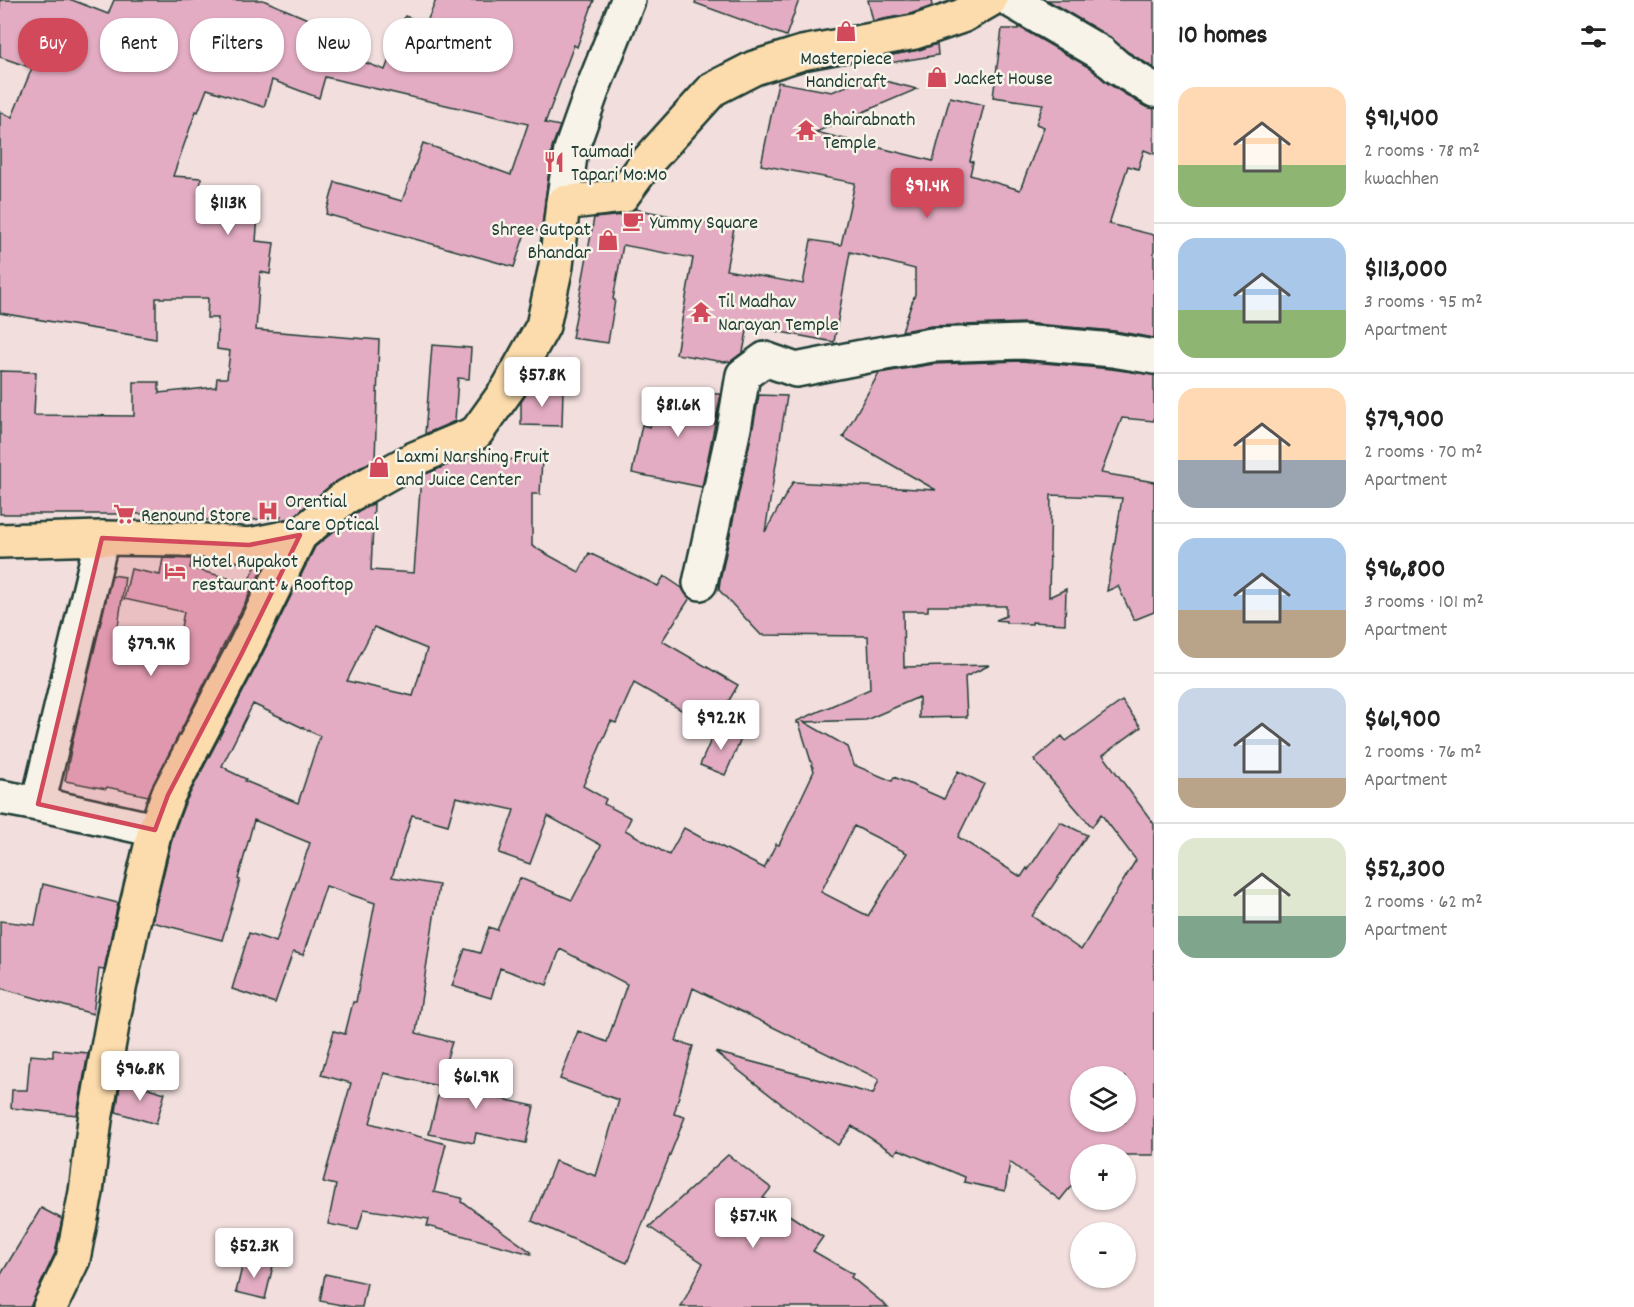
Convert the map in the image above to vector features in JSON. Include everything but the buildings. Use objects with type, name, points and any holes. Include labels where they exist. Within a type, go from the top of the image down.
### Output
[{"type":"main road","points":[[50,1307],[74,1259],[86,1192],[95,1120],[117,998],[155,830],[168,795],[300,535],[345,498],[414,459],[476,433],[509,387],[543,326],[556,266],[563,203],[622,196],[647,162],[713,89],[754,68],[802,53],[925,29],[962,16],[990,0]]},
{"type":"main road","points":[[0,541],[102,538],[181,539],[249,545],[300,535]]},
{"type":"street","points":[[563,203],[571,150],[628,0]]},
{"type":"street","points":[[1010,0],[1101,53],[1117,67],[1154,90]]},
{"type":"street","points":[[700,583],[734,428],[743,375],[765,359],[796,370],[932,345],[1022,342],[1113,350],[1154,357]]},
{"type":"street","points":[[38,804],[102,538]]},
{"type":"street","points":[[0,797],[155,830]]},
{"type":"highlighted area","points":[[300,535],[241,655],[168,795],[155,830],[38,804],[102,538],[249,545]]},
{"type":"place","name":"Masterpiece Handicraft","points":[[846,31]]},
{"type":"place","name":"Jacket House","points":[[937,77]]},
{"type":"place","name":"Bhairabnath Temple","points":[[806,130]]},
{"type":"place","name":"Taumadi Tapari Mo:Mo","points":[[554,162]]},
{"type":"place","name":"Yummy Square","points":[[633,221]]},
{"type":"place","name":"Shree Gutpat Bhandar","points":[[608,240]]},
{"type":"place","name":"Til Madhav Narayan Temple","points":[[701,312]]},
{"type":"place","name":"Laxmi Narshing Fruit and Juice Center","points":[[379,467]]},
{"type":"place","name":"Orential Care Optical","points":[[268,511]]},
{"type":"place","name":"Renound Store","points":[[124,514]]},
{"type":"place","name":"Hotel Rupakot restaurant & Rooftop","points":[[175,571]]}]
